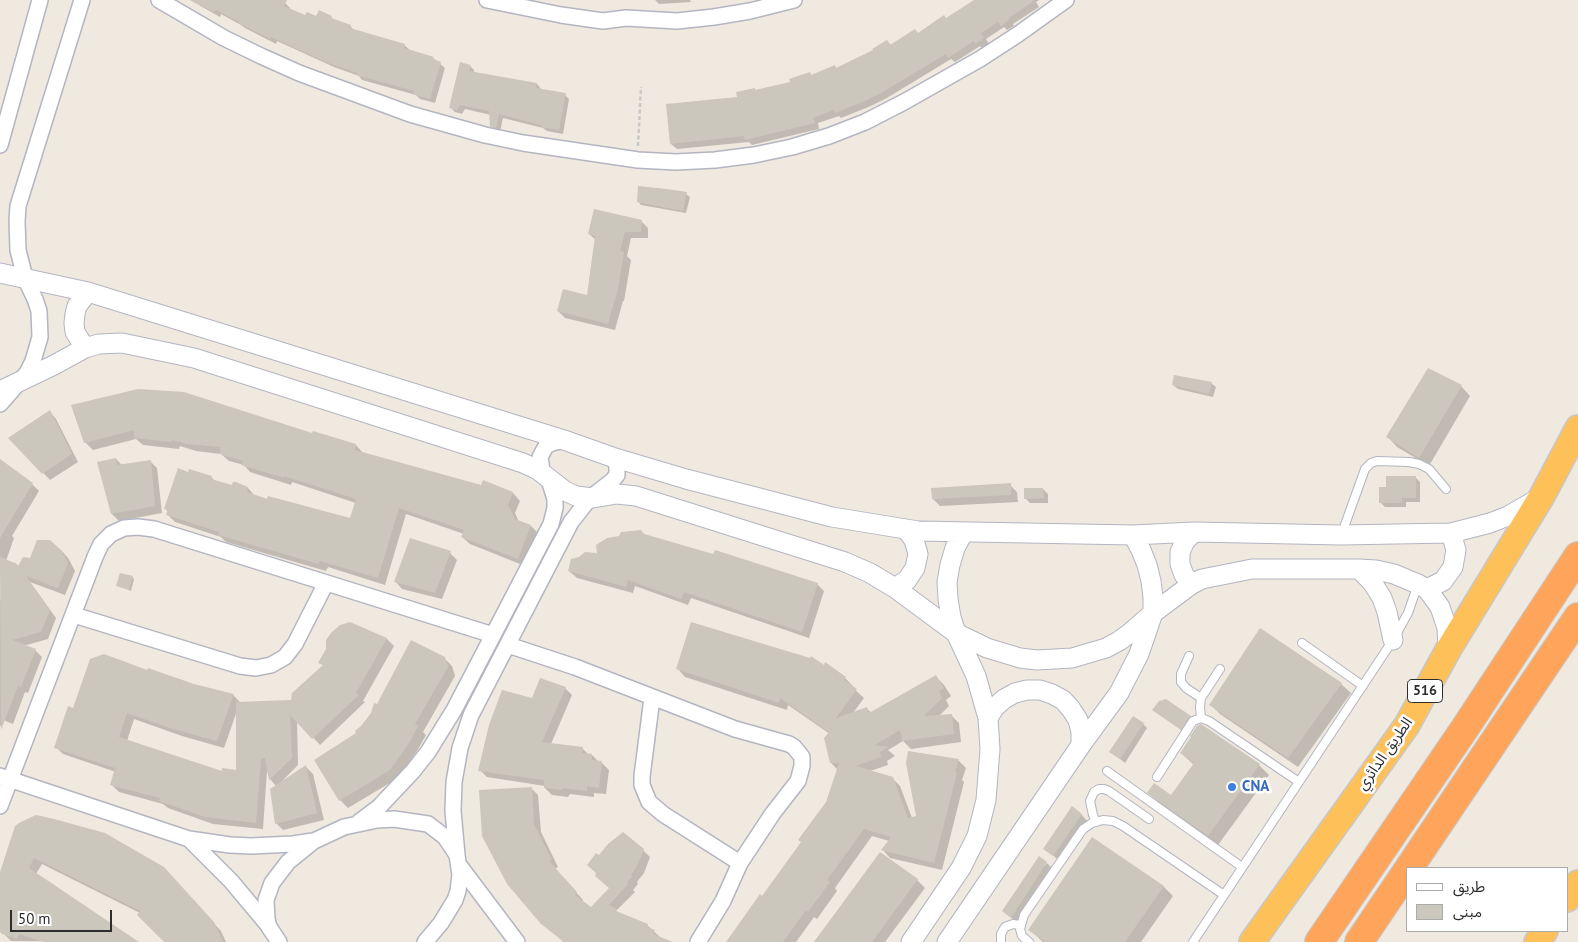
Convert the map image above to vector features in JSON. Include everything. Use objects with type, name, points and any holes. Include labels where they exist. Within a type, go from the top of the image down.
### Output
[{"type":"highway","name":"الطريق الدائري","points":[[1252,942],[1407,725],[1448,650],[1542,496],[1578,428]]},
{"type":"highway","points":[[1319,942],[1465,728],[1578,556]]},
{"type":"highway","points":[[1410,867],[1578,617]]},
{"type":"highway","points":[[1359,942],[1406,873]]},
{"type":"highway","points":[[1568,898],[1578,883]]},
{"type":"street","points":[[0,144],[40,0]]},
{"type":"street","points":[[0,404],[27,373],[33,361],[40,337],[39,311],[25,278],[18,250],[16,235],[18,206],[82,0]]},
{"type":"street","points":[[159,0],[224,38],[299,73],[410,114],[523,143],[638,160],[676,162],[734,158],[792,148],[865,122],[943,82],[1017,35],[1066,0]]},
{"type":"street","points":[[487,0],[561,16],[603,21],[626,18],[677,21],[750,11],[794,0]]},
{"type":"street","points":[[0,273],[88,292],[564,440],[612,457],[703,483],[832,517],[926,532],[1133,536],[1194,532],[1341,536],[1421,535],[1471,530],[1508,516],[1542,496]]},
{"type":"street","points":[[85,348],[75,332],[74,314],[77,306],[88,292]]},
{"type":"street","points":[[0,391],[85,348],[99,344],[122,343],[194,358],[523,463],[538,470],[570,494],[590,498],[617,494],[636,496],[845,562],[870,573],[895,588],[956,633],[1003,654],[1029,659],[1055,660],[1072,658],[1106,648],[1130,633],[1192,584],[1202,579],[1252,569],[1359,569],[1394,574],[1423,586],[1440,607],[1448,633],[1448,650]]},
{"type":"street","points":[[359,822],[396,790],[428,752],[454,710],[554,516],[555,499],[550,483],[540,464],[543,452],[552,443],[564,440]]},
{"type":"street","points":[[425,942],[441,923],[455,900],[460,882],[454,833],[454,782],[460,748],[468,723],[571,522],[590,498],[617,475],[618,465],[612,457]]},
{"type":"street","points":[[0,806],[6,778],[74,615],[101,544],[111,534],[124,528],[154,529],[493,635]]},
{"type":"street","points":[[895,588],[907,580],[915,568],[918,554],[914,540],[906,529]]},
{"type":"street","points":[[911,942],[961,868],[977,836],[986,800],[990,749],[988,718],[976,676],[950,617],[948,600],[947,582],[952,557],[962,532]]},
{"type":"street","points":[[1192,584],[1184,575],[1180,564],[1180,552],[1185,541],[1194,532]]},
{"type":"street","points":[[1423,586],[1443,581],[1453,567],[1456,550],[1451,533]]},
{"type":"street","points":[[946,942],[1130,674],[1147,634],[1153,613],[1151,580],[1141,550],[1133,536]]},
{"type":"street","points":[[1359,569],[1372,582],[1382,598],[1393,640]]},
{"type":"street","points":[[74,615],[240,666],[256,668],[271,665],[285,657],[295,644],[326,583]]},
{"type":"street","points":[[508,645],[575,667],[745,733],[789,744],[802,757],[798,781],[773,813],[740,863],[724,901],[698,942]]},
{"type":"street","points":[[988,718],[994,708],[1004,699],[1015,693],[1027,690],[1040,690],[1063,700],[1071,709],[1079,726],[1081,745]]},
{"type":"street","points":[[652,698],[642,776],[642,785],[649,802],[655,809],[740,863]]},
{"type":"street","points":[[6,778],[189,839],[251,846],[286,845],[314,841]]},
{"type":"street","points":[[275,937],[265,909],[266,900],[272,882],[288,862],[314,841],[336,830],[359,822],[394,819],[428,824],[445,837],[458,860],[517,942]]},
{"type":"street","points":[[189,839],[231,881],[275,937]]},
{"type":"lane","points":[[1341,536],[1365,469],[1371,463],[1376,461],[1419,464],[1428,470],[1446,489]]},
{"type":"lane","points":[[1193,942],[1393,640],[1423,586]]},
{"type":"lane","points":[[1302,643],[1363,686]]},
{"type":"lane","points":[[1189,656],[1181,674],[1181,682],[1186,688],[1201,698]]},
{"type":"lane","points":[[1202,718],[1201,698],[1220,669]]},
{"type":"lane","points":[[1157,777],[1191,724],[1197,719],[1202,718],[1299,782]]},
{"type":"lane","points":[[1107,771],[1242,867]]},
{"type":"lane","points":[[1096,822],[1090,801],[1094,792],[1099,789],[1109,791],[1149,819]]},
{"type":"lane","points":[[1029,942],[1021,933],[1020,925],[1024,915],[1077,837],[1083,830],[1103,820],[1114,821],[1123,826],[1224,895]]},
{"type":"lane","points":[[1001,942],[1001,934],[1005,927],[1013,924],[1020,925]]},
{"type":"path","points":[[638,160],[641,87]]},
{"type":"building","points":[[190,0],[287,0],[284,6],[305,15],[307,12],[316,16],[319,10],[332,16],[331,18],[351,25],[350,28],[405,44],[404,48],[434,57],[433,59],[441,62],[430,99],[413,94],[414,91],[356,75],[357,73],[328,63],[271,37],[270,39],[216,10],[214,12]]},
{"type":"building","points":[[974,0],[1035,0],[1001,26],[998,22],[981,33],[984,38],[975,44],[974,41],[948,58],[946,54],[865,101],[835,113],[833,110],[813,118],[815,123],[745,140],[744,136],[670,144],[666,104],[737,97],[736,92],[790,82],[789,79],[810,72],[811,75],[835,65],[836,68],[873,50],[887,40],[890,45],[915,29],[918,33],[944,15],[946,18]]},
{"type":"building","points":[[460,62],[471,65],[469,71],[537,83],[536,88],[566,93],[559,130],[541,127],[541,125],[499,114],[496,128],[490,127],[489,111],[460,105],[457,110],[449,108]]},
{"type":"building","points":[[638,186],[687,192],[683,211],[637,202]]},
{"type":"building","points":[[594,209],[642,220],[641,232],[625,232],[620,251],[624,252],[617,295],[608,324],[557,311],[563,289],[587,295],[595,236],[588,234]]},
{"type":"building","points":[[1428,368],[1462,385],[1419,458],[1386,437]]},
{"type":"building","points":[[1174,375],[1212,382],[1209,394],[1172,385]]},
{"type":"building","points":[[138,389],[184,392],[312,433],[313,431],[356,444],[355,450],[481,485],[483,480],[513,492],[508,505],[515,519],[531,525],[518,559],[461,537],[464,530],[399,508],[378,578],[320,561],[319,564],[218,535],[219,532],[166,515],[168,510],[164,509],[178,468],[188,472],[189,469],[212,476],[211,479],[232,485],[233,482],[236,482],[248,487],[247,492],[267,499],[268,496],[350,518],[356,499],[284,476],[284,478],[241,465],[243,461],[220,454],[220,447],[187,444],[172,440],[172,442],[134,438],[134,430],[84,443],[71,405]]},
{"type":"building","points":[[50,410],[72,454],[42,474],[8,438]]},
{"type":"building","points":[[116,458],[117,465],[151,460],[155,506],[111,514],[97,462]]},
{"type":"building","points":[[0,459],[33,483],[0,538]]},
{"type":"building","points":[[1386,476],[1416,476],[1416,498],[1402,498],[1402,503],[1379,503],[1379,487],[1386,487]]},
{"type":"building","points":[[1011,483],[1011,495],[932,499],[931,488]]},
{"type":"building","points":[[1024,488],[1043,488],[1044,498],[1024,499]]},
{"type":"building","points":[[642,530],[641,533],[713,554],[715,550],[818,583],[802,632],[684,592],[681,599],[628,580],[626,587],[568,571],[571,559],[579,557],[585,552],[597,553],[596,545],[607,538],[619,536],[621,532]]},
{"type":"building","points":[[410,538],[451,551],[435,593],[394,582]]},
{"type":"building","points":[[37,540],[50,540],[61,550],[68,563],[58,588],[26,576],[50,610],[41,632],[12,640],[36,649],[21,687],[18,686],[1,730],[0,557],[18,566],[23,557],[30,558]]},
{"type":"building","points":[[120,573],[133,576],[129,590],[116,586]]},
{"type":"building","points":[[350,622],[387,638],[356,693],[359,695],[312,739],[290,715],[292,758],[269,780],[265,758],[261,759],[256,823],[205,817],[159,801],[160,798],[110,785],[115,768],[54,748],[68,706],[73,708],[90,659],[104,654],[147,670],[148,668],[194,684],[234,694],[217,741],[173,729],[127,713],[119,737],[222,771],[222,768],[236,770],[236,702],[291,700],[292,693],[323,665],[318,663],[326,649],[326,640],[331,633],[340,625]]},
{"type":"building","points":[[691,622],[810,658],[811,656],[824,665],[825,662],[846,677],[844,680],[857,689],[836,718],[867,707],[869,713],[936,675],[944,688],[939,691],[942,698],[924,716],[952,714],[954,734],[902,741],[900,730],[875,745],[888,747],[880,752],[881,757],[856,766],[893,777],[908,818],[916,816],[906,763],[908,751],[959,759],[934,863],[881,850],[891,837],[864,829],[827,880],[830,882],[808,912],[806,910],[783,942],[726,942],[760,894],[762,896],[801,842],[798,840],[826,802],[839,763],[830,763],[824,738],[829,732],[780,698],[779,703],[676,669]]},
{"type":"building","points":[[1260,628],[1342,683],[1288,758],[1209,705]]},
{"type":"building","points":[[411,640],[445,657],[448,667],[415,724],[418,726],[409,743],[390,770],[339,801],[314,760],[356,733],[355,731],[371,713],[374,703],[377,704]]},
{"type":"building","points":[[540,678],[566,687],[542,742],[583,747],[582,753],[592,754],[592,760],[602,761],[599,788],[587,786],[587,791],[544,788],[544,780],[478,771],[489,725],[502,690],[532,698]]},
{"type":"building","points":[[1166,699],[1191,716],[1181,730],[1152,710],[1159,701]]},
{"type":"building","points":[[1133,716],[1144,723],[1120,759],[1109,752]]},
{"type":"building","points":[[1201,724],[1260,764],[1208,836],[1147,793],[1154,783],[1171,795],[1194,763],[1180,753],[1197,726]]},
{"type":"building","points":[[306,765],[317,813],[275,824],[270,789]]},
{"type":"building","points":[[532,787],[534,824],[552,860],[549,861],[577,892],[575,895],[591,907],[609,888],[595,876],[596,873],[587,865],[596,853],[599,855],[608,844],[623,832],[644,849],[631,875],[632,877],[627,882],[628,884],[609,905],[617,909],[616,911],[648,924],[647,927],[655,930],[653,934],[673,942],[564,942],[541,924],[507,884],[482,836],[479,790]]},
{"type":"building","points":[[1072,806],[1082,814],[1053,856],[1043,849]]},
{"type":"building","points":[[36,815],[105,833],[164,867],[214,922],[223,942],[164,942],[137,915],[140,911],[34,858],[29,868],[139,942],[44,942],[19,934],[17,939],[2,934],[0,932],[0,872],[15,826]]},
{"type":"building","points":[[1092,837],[1164,886],[1125,942],[1046,942],[1028,930]]},
{"type":"building","points":[[880,852],[918,879],[872,942],[814,942]]},
{"type":"building","points":[[1039,856],[1047,862],[1011,918],[1002,911]]},
{"type":"place","name":"CNA","points":[[1232,787]]}]
